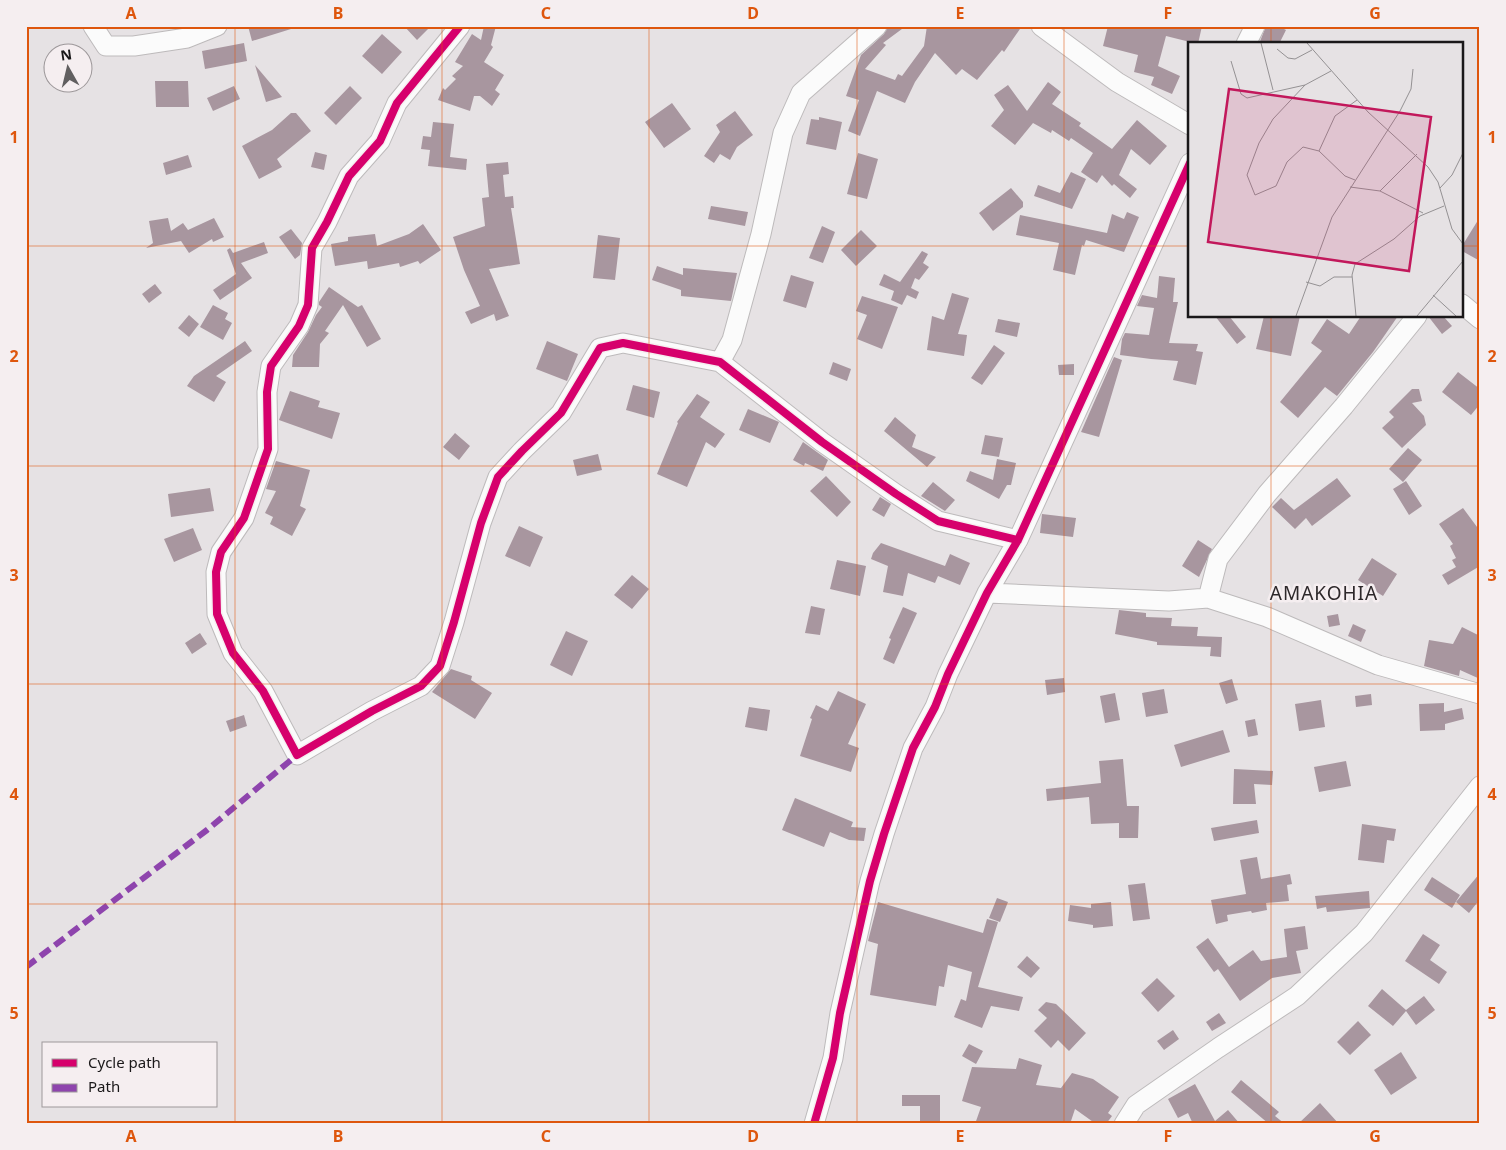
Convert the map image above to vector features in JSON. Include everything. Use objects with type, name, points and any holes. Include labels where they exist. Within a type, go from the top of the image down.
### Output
[{"type":"street","points":[[93,26],[106,46],[134,46],[187,38],[217,26]]},
{"type":"street","points":[[460,26],[397,103],[380,141],[349,176],[312,248],[308,305],[299,326],[271,366],[268,392],[268,449],[244,518],[219,558],[216,572],[217,614],[233,653],[263,691],[298,755],[372,711],[421,686],[440,666],[481,523],[498,477],[561,414],[600,348],[623,343],[720,362],[822,442],[938,521],[1018,540]]},
{"type":"street","points":[[720,362],[732,340],[759,244],[783,134],[801,93],[877,26]]},
{"type":"street","points":[[1041,26],[1117,82],[1188,124]]},
{"type":"street","points":[[1247,42],[1255,26]]},
{"type":"street","points":[[814,1124],[833,1058],[840,1012],[868,890],[884,834],[913,748],[935,708],[948,674],[987,592],[1018,540],[1188,166]]},
{"type":"street","points":[[1464,306],[1480,319]]},
{"type":"street","points":[[1208,598],[1218,559],[1267,494],[1344,406],[1415,318]]},
{"type":"street","points":[[987,592],[1169,601],[1208,598],[1267,617],[1378,665],[1480,694]]},
{"type":"street","points":[[1124,1124],[1136,1105],[1297,996],[1364,933],[1480,786]]},
{"type":"building","points":[[248,26],[290,26],[291,29],[252,41]]},
{"type":"building","points":[[404,26],[431,26],[417,40]]},
{"type":"building","points":[[484,26],[496,26],[491,45],[493,47],[484,62],[504,75],[495,90],[500,94],[492,106],[480,96],[474,96],[470,111],[438,100],[443,88],[445,90],[456,79],[452,76],[463,66],[455,62],[472,34],[481,40]]},
{"type":"building","points":[[888,26],[906,26],[883,43],[886,45],[865,69],[895,80],[898,74],[902,76],[924,46],[927,26],[1022,26],[1004,52],[1002,50],[977,80],[962,69],[956,75],[935,53],[915,82],[905,103],[877,91],[860,136],[848,131],[859,100],[846,96],[861,55],[884,34]]},
{"type":"building","points":[[1108,26],[1129,26],[1141,29],[1142,26],[1202,26],[1198,42],[1190,42],[1166,36],[1158,66],[1180,76],[1172,94],[1151,85],[1154,77],[1134,72],[1138,55],[1103,46]]},
{"type":"building","points":[[1266,26],[1278,26],[1286,30],[1280,42],[1260,42]]},
{"type":"building","points":[[382,34],[402,52],[382,74],[362,56]]},
{"type":"building","points":[[244,43],[247,61],[205,69],[202,51]]},
{"type":"building","points":[[255,65],[282,97],[266,102]]},
{"type":"building","points":[[155,81],[188,81],[189,107],[156,107]]},
{"type":"building","points":[[1048,82],[1061,92],[1052,104],[1081,123],[1079,126],[1112,149],[1137,120],[1167,146],[1150,165],[1131,149],[1119,175],[1137,189],[1130,198],[1114,184],[1112,186],[1102,175],[1097,183],[1081,172],[1093,153],[1071,138],[1069,141],[1052,130],[1051,133],[1033,123],[1015,145],[991,126],[1004,110],[994,95],[1008,85],[1027,111]]},
{"type":"building","points":[[234,86],[240,99],[213,111],[207,98]]},
{"type":"building","points":[[350,86],[362,98],[336,125],[324,113]]},
{"type":"building","points":[[672,103],[691,129],[664,148],[645,122]]},
{"type":"building","points":[[735,111],[753,135],[737,147],[730,160],[720,154],[714,163],[704,156],[720,132],[716,125]]},
{"type":"building","points":[[291,113],[296,113],[311,131],[277,159],[282,167],[259,179],[242,146],[272,130]]},
{"type":"building","points":[[819,117],[842,122],[836,150],[806,144],[811,119],[819,120]]},
{"type":"building","points":[[433,122],[454,124],[450,157],[467,159],[466,170],[428,166],[430,150],[421,149],[423,136],[431,137]]},
{"type":"building","points":[[315,152],[327,155],[324,170],[311,167]]},
{"type":"building","points":[[858,153],[878,159],[867,199],[847,194]]},
{"type":"building","points":[[188,155],[192,167],[166,175],[163,163]]},
{"type":"building","points":[[508,162],[509,174],[503,175],[505,197],[513,196],[514,208],[511,208],[520,264],[489,269],[509,316],[496,321],[494,314],[471,324],[465,312],[480,306],[464,270],[453,237],[485,226],[482,198],[489,197],[486,164]]},
{"type":"building","points":[[1071,172],[1086,179],[1072,209],[1034,196],[1038,185],[1060,193]]},
{"type":"building","points":[[1011,188],[1023,202],[1023,207],[993,231],[979,213]]},
{"type":"building","points":[[711,206],[748,212],[745,226],[708,219]]},
{"type":"building","points":[[1127,212],[1139,217],[1124,252],[1086,240],[1084,246],[1082,245],[1075,275],[1053,270],[1059,243],[1016,235],[1020,215],[1107,233],[1112,214],[1124,219]]},
{"type":"building","points":[[1480,217],[1480,261],[1464,252],[1464,243]]},
{"type":"building","points":[[168,218],[171,231],[183,223],[188,230],[214,218],[224,237],[213,242],[212,239],[189,253],[181,241],[146,248],[153,243],[149,221]]},
{"type":"building","points":[[423,224],[441,250],[420,264],[418,261],[400,267],[399,263],[368,269],[367,261],[335,266],[331,244],[348,241],[348,237],[375,234],[377,246],[409,234]]},
{"type":"building","points":[[822,226],[835,232],[823,263],[809,258]]},
{"type":"building","points":[[291,229],[302,243],[300,255],[295,259],[279,237]]},
{"type":"building","points":[[861,230],[877,246],[856,266],[841,250]]},
{"type":"building","points":[[598,235],[620,238],[615,280],[593,278]]},
{"type":"building","points":[[264,242],[268,253],[241,263],[252,278],[220,300],[213,290],[236,274],[227,250],[230,248],[233,253]]},
{"type":"building","points":[[922,251],[928,254],[923,263],[929,267],[919,280],[915,278],[911,288],[919,292],[916,299],[907,295],[902,305],[891,300],[894,291],[879,285],[884,274],[900,282]]},
{"type":"building","points":[[657,266],[683,275],[683,268],[737,273],[731,301],[681,296],[681,290],[652,280]]},
{"type":"building","points":[[791,275],[814,282],[806,308],[783,301]]},
{"type":"building","points":[[1159,276],[1175,278],[1173,302],[1178,302],[1169,343],[1198,344],[1196,351],[1203,352],[1196,385],[1173,380],[1178,361],[1120,355],[1122,339],[1125,333],[1149,335],[1154,308],[1137,306],[1142,295],[1157,298]]},
{"type":"building","points":[[155,284],[162,293],[149,303],[142,294]]},
{"type":"building","points":[[329,287],[358,307],[362,305],[381,339],[367,347],[343,305],[325,331],[329,333],[320,344],[319,367],[292,367],[293,355],[322,307],[319,305],[319,302]]},
{"type":"building","points":[[952,293],[969,298],[958,334],[967,335],[964,356],[927,350],[932,316],[944,320]]},
{"type":"building","points":[[862,296],[898,307],[882,349],[857,339],[867,315],[856,311]]},
{"type":"building","points":[[213,305],[228,313],[225,319],[232,323],[223,340],[200,327]]},
{"type":"building","points":[[189,315],[199,324],[189,337],[178,328]]},
{"type":"building","points":[[1217,318],[1231,318],[1246,337],[1237,344]]},
{"type":"building","points":[[1264,318],[1300,318],[1291,356],[1256,349]]},
{"type":"building","points":[[1360,318],[1397,318],[1373,352],[1337,396],[1325,387],[1298,418],[1280,402],[1322,351],[1311,343],[1327,319],[1349,334]]},
{"type":"building","points":[[1430,318],[1445,318],[1452,326],[1442,334]]},
{"type":"building","points":[[998,319],[1020,323],[1017,337],[995,332]]},
{"type":"building","points":[[245,341],[252,351],[216,376],[226,382],[214,402],[187,386],[194,376]]},
{"type":"building","points":[[547,341],[578,354],[567,381],[536,369]]},
{"type":"building","points":[[994,345],[1005,353],[982,385],[971,378]]},
{"type":"building","points":[[1114,357],[1122,360],[1099,437],[1081,432]]},
{"type":"building","points":[[833,362],[851,369],[847,381],[829,374]]},
{"type":"building","points":[[1074,364],[1074,375],[1059,375],[1058,365]]},
{"type":"building","points":[[1458,372],[1480,389],[1480,404],[1471,415],[1442,392]]},
{"type":"building","points":[[633,385],[660,392],[654,418],[626,410]]},
{"type":"building","points":[[1412,389],[1419,389],[1422,401],[1412,403],[1424,416],[1426,425],[1402,448],[1382,428],[1394,417],[1389,412]]},
{"type":"building","points":[[290,391],[320,401],[318,407],[340,413],[332,439],[279,420]]},
{"type":"building","points":[[697,394],[710,402],[700,417],[725,434],[715,448],[706,442],[687,487],[657,474],[677,422]]},
{"type":"building","points":[[748,409],[779,422],[770,443],[739,430]]},
{"type":"building","points":[[895,417],[916,435],[912,447],[936,457],[927,467],[884,431]]},
{"type":"building","points":[[455,433],[470,446],[459,460],[443,447]]},
{"type":"building","points":[[985,435],[1003,438],[999,457],[981,454]]},
{"type":"building","points":[[803,442],[828,460],[823,471],[805,463],[804,466],[793,460]]},
{"type":"building","points":[[1408,448],[1422,460],[1403,482],[1389,469]]},
{"type":"building","points":[[598,454],[602,470],[577,476],[573,460]]},
{"type":"building","points":[[997,459],[1016,463],[1011,485],[1007,485],[999,499],[966,481],[970,471],[993,480]]},
{"type":"building","points":[[276,461],[310,470],[300,506],[306,509],[292,536],[270,524],[273,517],[265,513],[276,491],[266,489]]},
{"type":"building","points":[[826,476],[851,502],[837,517],[810,491]]},
{"type":"building","points":[[1337,478],[1351,496],[1312,526],[1306,518],[1295,529],[1272,507],[1281,498],[1294,510]]},
{"type":"building","points":[[1406,481],[1422,506],[1409,515],[1393,489]]},
{"type":"building","points":[[933,482],[955,500],[945,511],[921,496]]},
{"type":"building","points":[[210,488],[214,511],[171,517],[168,494]]},
{"type":"building","points":[[880,497],[891,504],[884,517],[872,510]]},
{"type":"building","points":[[1463,508],[1480,531],[1480,566],[1448,585],[1442,575],[1456,567],[1452,560],[1456,558],[1450,546],[1453,544],[1439,524]]},
{"type":"building","points":[[1042,514],[1076,518],[1073,537],[1040,533]]},
{"type":"building","points":[[519,526],[543,537],[530,567],[505,556]]},
{"type":"building","points":[[193,528],[202,550],[174,562],[164,539]]},
{"type":"building","points":[[1198,540],[1212,549],[1199,577],[1182,566]]},
{"type":"building","points":[[881,543],[945,566],[950,554],[970,563],[960,585],[938,576],[935,583],[908,573],[903,596],[883,592],[888,566],[871,559]]},
{"type":"building","points":[[1372,558],[1397,574],[1383,596],[1358,580]]},
{"type":"building","points":[[837,560],[866,566],[860,596],[830,589]]},
{"type":"building","points":[[632,575],[649,589],[632,609],[614,595]]},
{"type":"building","points":[[811,606],[825,609],[820,635],[805,633]]},
{"type":"building","points":[[903,607],[917,613],[894,664],[883,659],[891,639],[889,638]]},
{"type":"building","points":[[1119,610],[1146,613],[1146,617],[1172,618],[1171,626],[1198,627],[1197,636],[1222,637],[1221,657],[1210,656],[1211,647],[1157,645],[1157,642],[1115,634]]},
{"type":"building","points":[[1338,614],[1340,625],[1329,627],[1327,616]]},
{"type":"building","points":[[1353,624],[1366,630],[1361,642],[1348,636]]},
{"type":"building","points":[[1462,627],[1480,636],[1480,679],[1460,670],[1459,676],[1424,666],[1429,640],[1453,644]]},
{"type":"building","points":[[566,631],[588,641],[572,676],[550,665]]},
{"type":"building","points":[[200,633],[207,644],[192,654],[185,643]]},
{"type":"building","points":[[451,669],[472,676],[471,680],[492,693],[475,719],[432,692]]},
{"type":"building","points":[[1064,678],[1065,692],[1047,695],[1045,680]]},
{"type":"building","points":[[1232,679],[1238,700],[1226,704],[1219,683]]},
{"type":"building","points":[[1164,689],[1168,713],[1146,717],[1142,693]]},
{"type":"building","points":[[838,691],[866,704],[848,744],[859,748],[851,772],[800,756],[812,719],[810,718],[816,705],[828,711]]},
{"type":"building","points":[[1115,693],[1120,720],[1105,723],[1100,696]]},
{"type":"building","points":[[1371,694],[1372,705],[1356,707],[1355,696]]},
{"type":"building","points":[[1321,700],[1325,727],[1299,731],[1295,704]]},
{"type":"building","points":[[1444,703],[1444,712],[1462,708],[1464,719],[1445,724],[1445,730],[1420,731],[1419,704]]},
{"type":"building","points":[[749,707],[770,710],[767,731],[745,727]]},
{"type":"building","points":[[244,715],[247,726],[230,732],[226,721]]},
{"type":"building","points":[[1255,719],[1258,735],[1248,737],[1245,721]]},
{"type":"building","points":[[1223,730],[1230,752],[1181,767],[1174,745]]},
{"type":"building","points":[[1123,759],[1127,806],[1139,806],[1138,838],[1119,838],[1119,823],[1091,824],[1089,797],[1047,801],[1046,789],[1101,783],[1099,761]]},
{"type":"building","points":[[1346,761],[1351,786],[1319,792],[1314,767]]},
{"type":"building","points":[[1234,769],[1273,771],[1272,785],[1254,784],[1256,804],[1233,804]]},
{"type":"building","points":[[795,798],[853,822],[851,827],[866,828],[864,841],[849,840],[830,832],[824,847],[782,830]]},
{"type":"building","points":[[1257,820],[1259,833],[1214,841],[1211,828]]},
{"type":"building","points":[[1362,824],[1396,829],[1394,841],[1387,840],[1384,863],[1358,860]]},
{"type":"building","points":[[1257,857],[1261,879],[1290,874],[1292,884],[1287,885],[1289,901],[1266,903],[1267,910],[1227,915],[1228,921],[1216,924],[1211,900],[1246,894],[1240,860]]},
{"type":"building","points":[[1480,873],[1480,899],[1469,913],[1456,902]]},
{"type":"building","points":[[1432,877],[1460,895],[1452,908],[1424,890]]},
{"type":"building","points":[[1145,883],[1150,919],[1133,921],[1128,885]]},
{"type":"building","points":[[1369,891],[1370,908],[1327,912],[1326,907],[1317,909],[1315,896]]},
{"type":"building","points":[[997,898],[1008,902],[1000,922],[989,918]]},
{"type":"building","points":[[878,902],[983,933],[987,919],[998,922],[978,987],[1023,997],[1019,1011],[991,1006],[982,1028],[954,1017],[961,999],[966,1001],[972,972],[948,965],[944,987],[939,986],[936,1006],[870,995],[878,944],[868,941]]},
{"type":"building","points":[[1111,902],[1113,926],[1093,928],[1093,925],[1068,921],[1070,905],[1091,908],[1091,904]]},
{"type":"building","points":[[1305,926],[1308,949],[1296,951],[1301,973],[1272,978],[1240,1001],[1218,969],[1214,972],[1196,947],[1208,938],[1229,967],[1253,950],[1261,961],[1287,957],[1284,929]]},
{"type":"building","points":[[1423,934],[1440,945],[1430,960],[1447,972],[1439,984],[1405,961]]},
{"type":"building","points":[[1027,956],[1040,968],[1031,978],[1017,967]]},
{"type":"building","points":[[1157,978],[1175,996],[1158,1012],[1141,993]]},
{"type":"building","points":[[1382,989],[1406,1010],[1424,996],[1435,1010],[1416,1025],[1406,1011],[1393,1026],[1368,1006]]},
{"type":"building","points":[[1046,1002],[1056,1004],[1086,1033],[1069,1051],[1058,1040],[1051,1048],[1034,1031],[1047,1018],[1038,1010]]},
{"type":"building","points":[[1219,1013],[1226,1023],[1212,1031],[1206,1022]]},
{"type":"building","points":[[1358,1021],[1371,1035],[1350,1055],[1337,1042]]},
{"type":"building","points":[[1173,1030],[1179,1039],[1164,1050],[1157,1041]]},
{"type":"building","points":[[969,1044],[983,1051],[976,1064],[962,1056]]},
{"type":"building","points":[[1401,1052],[1417,1078],[1391,1095],[1374,1070]]},
{"type":"building","points":[[1019,1058],[1042,1065],[1036,1085],[1061,1088],[1072,1073],[1093,1079],[1119,1097],[1108,1113],[1112,1116],[1106,1124],[1096,1124],[1075,1109],[1070,1124],[975,1124],[981,1107],[962,1101],[972,1067],[1016,1069]]},
{"type":"building","points":[[1241,1080],[1279,1112],[1275,1116],[1285,1124],[1269,1124],[1231,1092]]},
{"type":"building","points":[[1195,1084],[1215,1121],[1228,1110],[1240,1124],[1193,1124],[1188,1113],[1178,1118],[1168,1099]]},
{"type":"building","points":[[902,1095],[940,1095],[940,1123],[920,1123],[920,1106],[902,1106]]},
{"type":"building","points":[[1320,1103],[1339,1124],[1298,1124]]},
{"type":"marked path","points":[[26,967],[207,830],[297,755]]},
{"type":"cycle path","points":[[460,26],[397,103],[380,141],[349,176],[312,248],[308,305],[299,326],[271,366],[267,392],[268,449],[244,518],[221,552],[216,572],[217,614],[233,653],[263,691],[297,755],[372,711],[421,686],[440,666],[481,523],[498,477],[561,413],[600,348],[623,343],[720,362],[822,442],[938,521],[1018,540]]},
{"type":"cycle path","points":[[814,1124],[833,1058],[840,1013],[870,881],[913,748],[935,707],[948,674],[987,593],[1018,540],[1188,167]]},
{"type":"district","name":"AMAKOHIA","points":[[1324,593]]}]
